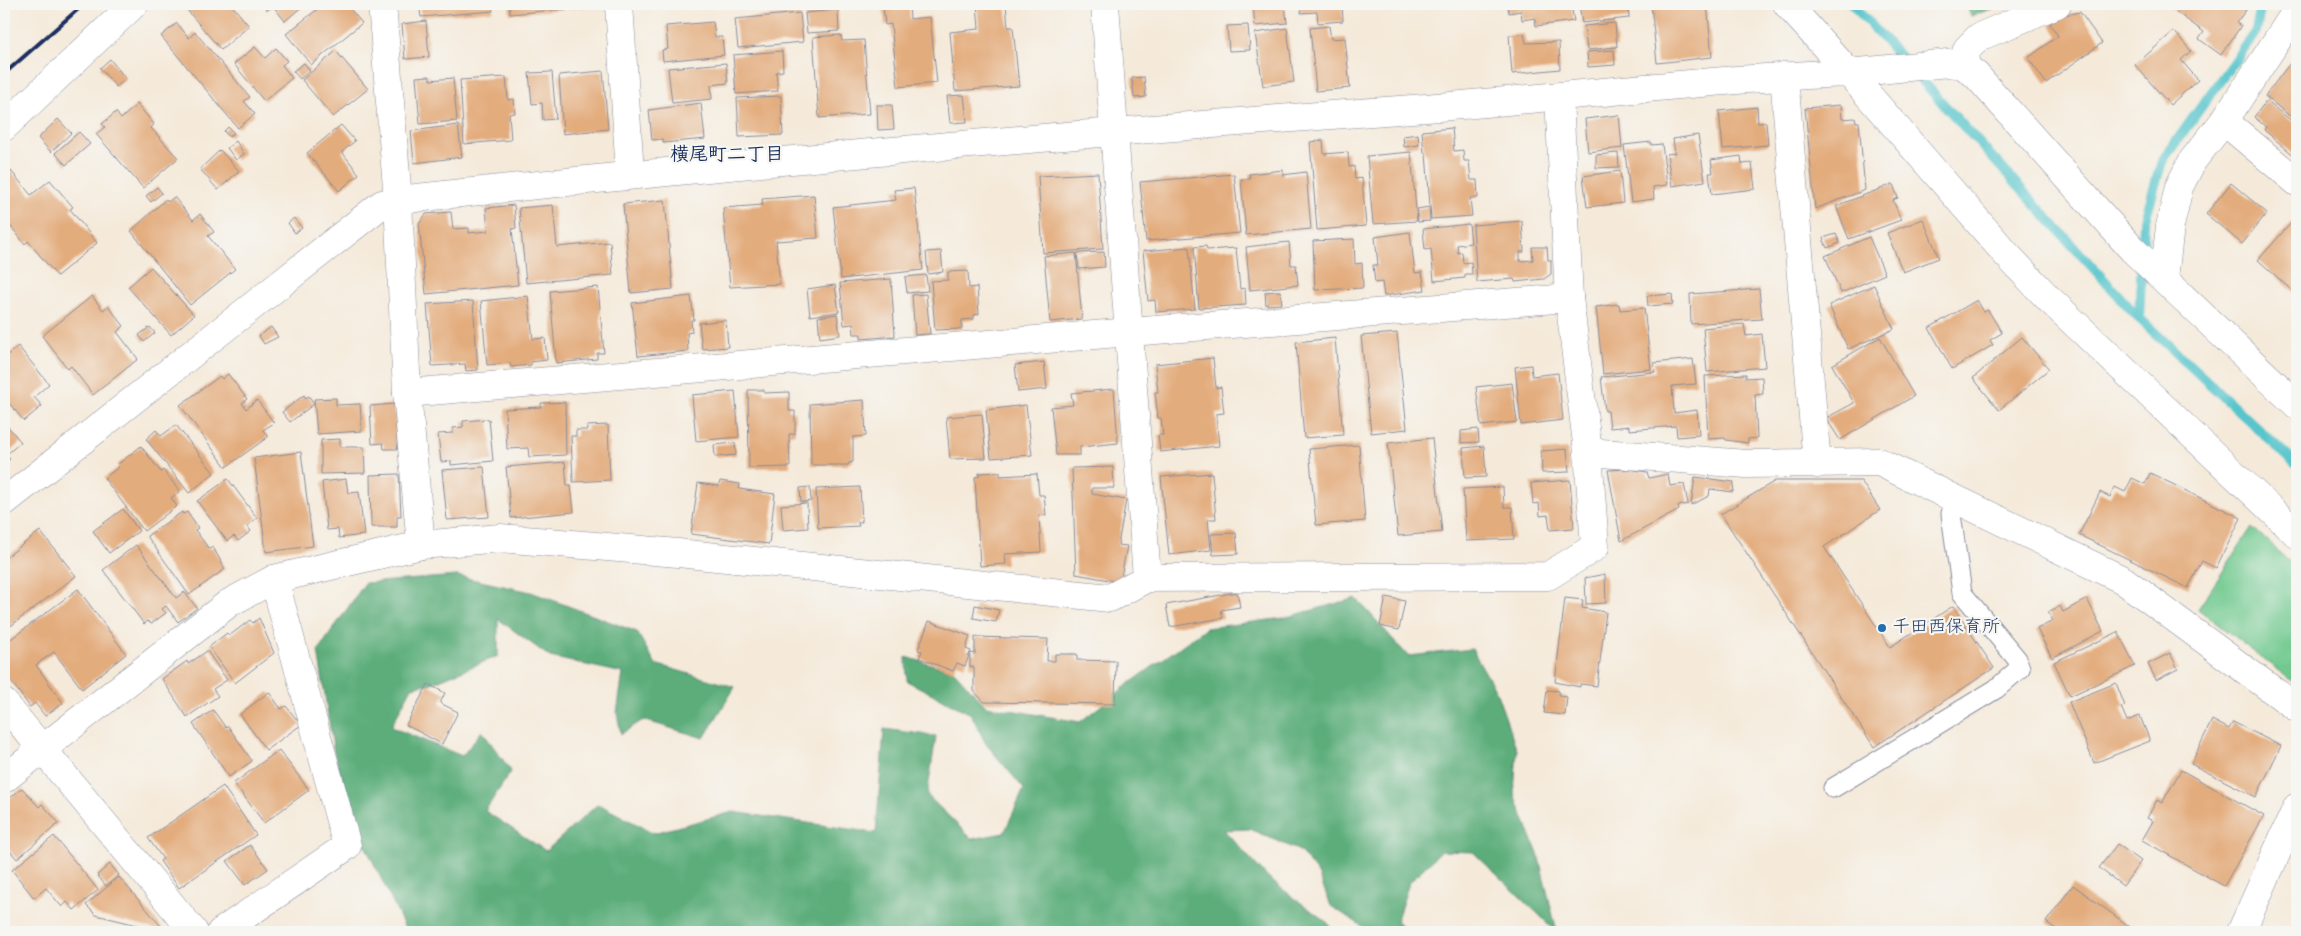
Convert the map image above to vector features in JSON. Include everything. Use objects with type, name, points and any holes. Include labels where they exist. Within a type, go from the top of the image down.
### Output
[{"type":"street","points":[[4,127],[134,4]]},
{"type":"street","points":[[382,4],[398,200],[408,393],[421,545]]},
{"type":"street","points":[[619,4],[630,174]]},
{"type":"street","points":[[1105,4],[1147,578]]},
{"type":"street","points":[[1788,4],[2000,248],[2048,298],[2297,534]]},
{"type":"street","points":[[1962,65],[1967,49],[1979,37],[2057,4]]},
{"type":"street","points":[[2159,275],[2180,187],[2193,160],[2224,121],[2297,10]]},
{"type":"street","points":[[4,502],[382,204],[398,200],[630,174],[1114,131],[1559,98],[1784,76],[1849,74],[1932,64],[1962,65],[1976,75],[2132,249],[2297,405]]},
{"type":"street","points":[[1784,76],[1817,464]]},
{"type":"street","points":[[4,779],[229,603],[274,579],[421,545],[500,538],[678,553],[1110,598],[1147,578],[1548,576],[1596,548],[1588,452],[1569,298],[1559,98]]},
{"type":"street","points":[[2224,121],[2297,182]]},
{"type":"street","points":[[408,393],[1130,332],[1569,298]]},
{"type":"street","points":[[1588,452],[1746,464],[1879,462],[2123,580],[2297,708]]},
{"type":"street","points":[[221,932],[347,846],[274,579]]},
{"type":"street","points":[[4,702],[42,751],[194,932]]},
{"type":"street","points":[[2241,932],[2297,807]]},
{"type":"lane","points":[[1833,788],[1996,689],[2020,668],[2017,659],[1962,593],[1951,514],[1955,499]]},
{"type":"green space","points":[[1965,4],[2006,4],[1971,16]]},
{"type":"green space","points":[[2252,527],[2297,569],[2297,685],[2198,609]]},
{"type":"green space","points":[[457,576],[531,592],[637,632],[655,664],[735,687],[704,738],[643,720],[621,734],[617,713],[623,673],[550,657],[498,619],[498,656],[432,683],[412,687],[391,727],[462,756],[482,731],[511,771],[485,811],[546,851],[598,804],[654,833],[733,812],[876,833],[884,729],[936,736],[927,795],[972,839],[1004,833],[1024,789],[986,744],[971,714],[907,681],[906,657],[954,671],[986,706],[1080,722],[1206,628],[1284,618],[1356,598],[1408,656],[1472,649],[1496,691],[1517,750],[1514,793],[1538,854],[1557,932],[1473,852],[1441,851],[1409,883],[1396,922],[1409,932],[1367,932],[1365,928],[1331,906],[1318,874],[1300,851],[1250,829],[1224,830],[1269,879],[1328,923],[1333,932],[407,932],[362,839],[334,753],[318,651],[365,583]]},
{"type":"building","points":[[182,4],[231,4],[249,26],[221,50]]},
{"type":"building","points":[[262,4],[305,4],[285,21],[273,6],[267,10]]},
{"type":"building","points":[[324,4],[346,4],[362,23],[311,65],[286,34]]},
{"type":"building","points":[[419,4],[492,4],[493,11],[421,17]]},
{"type":"building","points":[[509,4],[586,4],[587,7],[510,14]]},
{"type":"building","points":[[909,4],[910,19],[930,17],[937,83],[898,87],[891,24],[885,25],[883,5]]},
{"type":"building","points":[[977,4],[1006,4],[1008,27],[1013,27],[1019,86],[955,91],[950,32],[979,29]]},
{"type":"building","points":[[1253,4],[1285,4],[1287,23],[1255,26]]},
{"type":"building","points":[[1301,4],[1342,4],[1343,21],[1318,23],[1317,12],[1301,13]]},
{"type":"building","points":[[1507,4],[1571,4],[1574,21],[1536,26],[1535,18],[1522,20],[1521,11],[1509,13]]},
{"type":"building","points":[[1579,4],[1628,4],[1629,18],[1582,23]]},
{"type":"building","points":[[1651,4],[1707,4],[1712,57],[1657,63]]},
{"type":"building","points":[[2165,4],[2238,4],[2246,10],[2236,23],[2241,26],[2221,55],[2199,39],[2204,32]]},
{"type":"building","points":[[838,10],[839,31],[807,33],[805,13]]},
{"type":"building","points":[[2080,12],[2102,43],[2046,83],[2028,58],[2058,36],[2050,24],[2064,15]]},
{"type":"building","points":[[800,13],[803,42],[738,48],[735,19]]},
{"type":"building","points":[[426,21],[429,57],[405,59],[402,24]]},
{"type":"building","points":[[713,22],[715,37],[722,37],[724,55],[663,61],[662,50],[668,49],[666,26]]},
{"type":"building","points":[[177,23],[189,38],[195,32],[250,97],[244,101],[255,114],[238,128],[161,36]]},
{"type":"building","points":[[1615,23],[1617,47],[1587,50],[1584,26]]},
{"type":"building","points":[[1248,25],[1250,50],[1229,51],[1227,26]]},
{"type":"building","points":[[1329,26],[1331,39],[1345,38],[1350,88],[1316,91],[1310,28]]},
{"type":"building","points":[[1287,28],[1294,82],[1263,86],[1255,33]]},
{"type":"building","points":[[2174,31],[2191,51],[2181,60],[2198,80],[2170,105],[2135,65]]},
{"type":"building","points":[[1524,34],[1526,43],[1559,42],[1560,69],[1512,74],[1509,35]]},
{"type":"building","points":[[841,35],[842,41],[864,40],[870,114],[819,118],[813,37]]},
{"type":"building","points":[[255,47],[265,58],[276,48],[287,61],[282,65],[292,78],[264,101],[234,64]]},
{"type":"building","points":[[1614,50],[1615,65],[1588,67],[1587,52]]},
{"type":"building","points":[[336,51],[368,89],[333,117],[302,80]]},
{"type":"building","points":[[782,51],[783,71],[776,72],[778,91],[736,94],[733,55]]},
{"type":"building","points":[[2297,54],[2297,122],[2265,96]]},
{"type":"building","points":[[110,59],[126,79],[116,87],[100,68]]},
{"type":"building","points":[[304,63],[310,71],[300,79],[293,71]]},
{"type":"building","points":[[726,63],[728,83],[711,85],[712,99],[672,103],[668,68]]},
{"type":"building","points":[[603,71],[608,129],[563,134],[559,75]]},
{"type":"building","points":[[552,72],[556,119],[543,120],[542,103],[532,104],[529,73]]},
{"type":"building","points":[[430,76],[430,80],[453,78],[457,121],[420,124],[416,77]]},
{"type":"building","points":[[506,77],[508,100],[514,99],[515,113],[509,114],[511,140],[464,144],[460,80]]},
{"type":"building","points":[[1144,77],[1146,97],[1134,98],[1132,78]]},
{"type":"building","points":[[964,95],[967,122],[950,123],[947,96]]},
{"type":"building","points":[[781,96],[783,135],[739,137],[737,98]]},
{"type":"building","points":[[2266,101],[2297,125],[2296,157],[2264,130],[2266,127],[2254,117]]},
{"type":"building","points":[[701,103],[705,139],[663,143],[663,139],[652,140],[649,110]]},
{"type":"building","points":[[137,104],[154,124],[151,128],[178,158],[143,188],[96,134],[105,127],[102,124],[116,112],[121,119]]},
{"type":"building","points":[[877,105],[892,105],[894,129],[878,130]]},
{"type":"building","points":[[1841,105],[1842,119],[1855,118],[1856,122],[1859,122],[1865,190],[1815,209],[1805,108]]},
{"type":"building","points":[[1757,107],[1758,123],[1766,122],[1768,145],[1723,149],[1719,111]]},
{"type":"building","points":[[1619,115],[1622,148],[1588,152],[1585,119]]},
{"type":"building","points":[[58,119],[71,133],[51,152],[38,138]]},
{"type":"building","points":[[341,125],[355,141],[342,152],[359,174],[339,191],[307,153]]},
{"type":"building","points":[[458,125],[462,157],[414,163],[411,131]]},
{"type":"building","points":[[228,127],[234,133],[229,137],[224,131]]},
{"type":"building","points":[[1452,128],[1454,151],[1463,150],[1464,161],[1469,161],[1471,180],[1477,180],[1478,198],[1470,198],[1472,216],[1431,219],[1426,153],[1424,153],[1422,131]]},
{"type":"building","points":[[79,132],[90,144],[66,165],[55,153]]},
{"type":"building","points":[[1418,134],[1419,145],[1404,147],[1403,136]]},
{"type":"building","points":[[1698,135],[1705,181],[1672,186],[1667,154],[1675,153],[1673,139]]},
{"type":"building","points":[[1323,140],[1324,154],[1348,152],[1349,167],[1354,166],[1355,179],[1362,178],[1366,226],[1317,230],[1310,142]]},
{"type":"building","points":[[236,141],[244,154],[236,160],[227,148]]},
{"type":"building","points":[[1651,142],[1651,145],[1662,144],[1667,185],[1653,187],[1654,199],[1631,202],[1624,145]]},
{"type":"building","points":[[220,150],[239,171],[218,190],[200,169]]},
{"type":"building","points":[[1411,152],[1417,221],[1373,224],[1367,156]]},
{"type":"building","points":[[1618,153],[1619,167],[1596,168],[1596,155]]},
{"type":"building","points":[[1741,156],[1742,164],[1752,163],[1755,189],[1712,194],[1709,173],[1713,173],[1711,160]]},
{"type":"building","points":[[6,165],[31,195],[50,180],[73,207],[70,209],[97,243],[57,276],[28,241],[25,244],[4,218],[4,167]]},
{"type":"building","points":[[1283,170],[1283,175],[1306,172],[1311,229],[1246,235],[1241,179],[1250,179],[1249,174]]},
{"type":"building","points":[[1620,171],[1623,203],[1587,207],[1583,176]]},
{"type":"building","points":[[1098,173],[1103,249],[1043,253],[1038,176]]},
{"type":"building","points":[[1234,174],[1240,233],[1146,241],[1140,182]]},
{"type":"building","points":[[2231,183],[2267,213],[2242,244],[2206,214]]},
{"type":"building","points":[[1893,184],[1898,198],[1893,200],[1901,220],[1849,239],[1836,206]]},
{"type":"building","points":[[157,187],[162,193],[151,202],[146,196]]},
{"type":"building","points":[[914,188],[923,270],[841,279],[833,207],[896,200],[894,190]]},
{"type":"building","points":[[814,195],[818,238],[776,241],[780,284],[730,287],[723,208],[763,205],[762,199]]},
{"type":"building","points":[[174,197],[193,220],[200,214],[214,232],[208,236],[235,269],[190,305],[131,231],[166,199],[168,202]]},
{"type":"building","points":[[665,200],[673,289],[631,293],[623,204]]},
{"type":"building","points":[[514,205],[516,228],[512,229],[518,285],[426,294],[419,224],[426,214],[451,212],[453,229],[469,228],[469,233],[488,231],[486,208]]},
{"type":"building","points":[[553,205],[557,247],[610,242],[613,275],[526,283],[519,208]]},
{"type":"building","points":[[1429,207],[1430,221],[1418,222],[1417,209]]},
{"type":"building","points":[[294,218],[302,228],[295,233],[288,223]]},
{"type":"building","points":[[1923,219],[1939,258],[1903,272],[1887,233]]},
{"type":"building","points":[[1522,221],[1524,252],[1520,252],[1520,261],[1533,260],[1532,247],[1547,247],[1548,260],[1551,260],[1551,274],[1544,279],[1515,282],[1514,279],[1477,282],[1473,225]]},
{"type":"building","points":[[2292,222],[2297,227],[2297,295],[2258,260]]},
{"type":"building","points":[[1469,224],[1471,243],[1457,245],[1458,253],[1462,252],[1463,263],[1471,262],[1472,274],[1465,274],[1465,278],[1434,281],[1431,249],[1425,250],[1423,229]]},
{"type":"building","points":[[1410,232],[1415,273],[1422,272],[1425,290],[1384,296],[1382,282],[1375,283],[1373,265],[1378,265],[1375,237]]},
{"type":"building","points":[[1836,234],[1840,243],[1827,248],[1823,238]]},
{"type":"building","points":[[1869,237],[1885,274],[1841,293],[1825,256]]},
{"type":"building","points":[[1354,239],[1355,264],[1362,263],[1363,288],[1315,290],[1313,241]]},
{"type":"building","points":[[1289,242],[1291,265],[1296,265],[1298,285],[1250,290],[1246,247]]},
{"type":"building","points":[[1206,246],[1207,250],[1236,248],[1240,289],[1245,288],[1246,305],[1199,308],[1194,247]]},
{"type":"building","points":[[1189,247],[1195,309],[1156,312],[1155,300],[1148,301],[1143,251]]},
{"type":"building","points":[[941,251],[943,272],[928,274],[926,252]]},
{"type":"building","points":[[1104,252],[1105,267],[1079,269],[1077,253]]},
{"type":"building","points":[[1076,253],[1082,319],[1050,322],[1044,256]]},
{"type":"building","points":[[151,267],[194,315],[171,335],[128,287]]},
{"type":"building","points":[[968,271],[969,288],[977,287],[979,314],[974,315],[974,319],[962,320],[962,329],[935,330],[931,281],[948,280],[948,272]]},
{"type":"building","points":[[926,275],[928,291],[907,293],[905,277]]},
{"type":"building","points":[[891,279],[895,336],[861,339],[861,334],[854,334],[853,324],[844,325],[840,283]]},
{"type":"building","points":[[835,285],[839,312],[810,316],[807,289]]},
{"type":"building","points":[[1874,285],[1894,329],[1848,349],[1829,305]]},
{"type":"building","points":[[598,287],[604,353],[597,353],[597,359],[556,363],[550,291]]},
{"type":"building","points":[[1759,289],[1762,319],[1691,324],[1690,294]]},
{"type":"building","points":[[1280,291],[1282,304],[1266,305],[1265,292]]},
{"type":"building","points":[[926,294],[930,334],[915,335],[912,295]]},
{"type":"building","points":[[1672,294],[1673,304],[1648,306],[1647,296]]},
{"type":"building","points":[[92,296],[103,310],[108,306],[124,326],[117,332],[138,359],[93,395],[71,366],[68,369],[42,336]]},
{"type":"building","points":[[528,296],[533,339],[545,338],[547,360],[531,362],[531,365],[511,367],[510,363],[487,365],[481,301]]},
{"type":"building","points":[[691,296],[694,320],[691,320],[692,332],[687,333],[688,351],[638,356],[632,303]]},
{"type":"building","points":[[1977,300],[1984,312],[1988,310],[2002,333],[1990,340],[1993,345],[1952,369],[1929,328]]},
{"type":"building","points":[[473,301],[478,370],[466,371],[465,364],[432,366],[427,304]]},
{"type":"building","points":[[1619,304],[1620,310],[1644,308],[1651,369],[1603,374],[1596,307]]},
{"type":"building","points":[[837,314],[840,335],[820,338],[818,317]]},
{"type":"building","points":[[726,320],[728,347],[702,349],[699,323]]},
{"type":"building","points":[[1744,324],[1746,336],[1762,334],[1765,367],[1707,372],[1703,328]]},
{"type":"building","points":[[150,327],[155,333],[144,342],[139,335]]},
{"type":"building","points":[[271,327],[278,337],[264,344],[259,336]]},
{"type":"building","points":[[1397,333],[1407,429],[1371,433],[1361,336]]},
{"type":"building","points":[[1880,337],[1914,396],[1840,440],[1826,418],[1854,403],[1832,365]]},
{"type":"building","points":[[2022,337],[2049,369],[1999,410],[1973,378]]},
{"type":"building","points":[[1335,338],[1343,435],[1304,438],[1296,342]]},
{"type":"building","points":[[18,346],[49,384],[34,397],[42,406],[24,421],[4,397],[4,358]]},
{"type":"building","points":[[1213,358],[1216,388],[1221,387],[1224,413],[1216,414],[1219,446],[1160,452],[1158,435],[1163,435],[1161,418],[1158,418],[1155,392],[1158,392],[1155,364]]},
{"type":"building","points":[[1693,359],[1696,384],[1672,386],[1674,413],[1697,410],[1699,435],[1677,437],[1676,426],[1629,430],[1629,426],[1610,428],[1608,411],[1605,411],[1601,377],[1655,372],[1654,363]]},
{"type":"building","points":[[1044,362],[1047,389],[1018,392],[1015,365]]},
{"type":"building","points":[[1531,365],[1532,376],[1558,373],[1563,420],[1521,425],[1515,367]]},
{"type":"building","points":[[228,374],[247,399],[242,403],[246,409],[257,400],[274,423],[263,430],[268,437],[226,467],[180,405],[220,376],[222,379]]},
{"type":"building","points":[[1746,374],[1746,378],[1762,377],[1763,394],[1755,395],[1757,438],[1748,439],[1748,443],[1726,440],[1725,438],[1708,439],[1705,376]]},
{"type":"building","points":[[1512,383],[1517,422],[1481,426],[1476,387]]},
{"type":"building","points":[[1114,389],[1118,443],[1080,447],[1080,455],[1056,455],[1051,407],[1073,405],[1071,393]]},
{"type":"building","points":[[748,390],[764,390],[764,393],[789,392],[789,411],[795,411],[795,434],[789,434],[790,467],[749,468]]},
{"type":"building","points":[[735,391],[739,437],[696,441],[692,395]]},
{"type":"building","points":[[304,395],[306,398],[309,396],[314,404],[290,422],[282,412]]},
{"type":"building","points":[[336,398],[336,405],[360,404],[362,431],[317,434],[314,399]]},
{"type":"building","points":[[864,400],[866,436],[853,437],[853,462],[848,465],[811,465],[810,404]]},
{"type":"building","points":[[565,402],[566,455],[529,457],[528,448],[507,449],[505,409],[541,407],[541,403]]},
{"type":"building","points":[[394,404],[398,449],[384,449],[383,443],[372,444],[370,406]]},
{"type":"building","points":[[1026,405],[1032,455],[991,458],[986,410]]},
{"type":"building","points":[[982,414],[986,458],[950,459],[946,417]]},
{"type":"building","points":[[489,419],[493,461],[451,465],[451,461],[441,462],[438,434],[453,433],[453,428],[463,427],[463,421]]},
{"type":"building","points":[[4,422],[21,442],[6,455],[10,459],[4,464]]},
{"type":"building","points":[[176,425],[214,473],[189,493],[146,439],[156,430],[161,436]]},
{"type":"building","points":[[608,425],[610,480],[573,482],[571,436],[576,436],[576,430],[587,430],[587,426]]},
{"type":"building","points":[[1478,429],[1479,442],[1461,443],[1461,431]]},
{"type":"building","points":[[1432,438],[1442,532],[1398,536],[1388,443]]},
{"type":"building","points":[[340,439],[340,447],[364,447],[365,473],[321,474],[321,440]]},
{"type":"building","points":[[735,443],[736,455],[715,457],[714,445]]},
{"type":"building","points":[[1359,445],[1365,521],[1316,525],[1309,449]]},
{"type":"building","points":[[141,446],[161,472],[163,470],[180,491],[171,498],[177,506],[144,531],[104,478]]},
{"type":"building","points":[[1484,446],[1486,477],[1465,478],[1463,448]]},
{"type":"building","points":[[1567,449],[1569,472],[1542,473],[1541,451]]},
{"type":"building","points":[[301,452],[313,546],[266,552],[254,458]]},
{"type":"building","points":[[565,462],[567,486],[571,486],[574,512],[511,518],[506,467]]},
{"type":"building","points":[[484,467],[489,517],[447,520],[442,470]]},
{"type":"building","points":[[1113,467],[1114,488],[1092,488],[1092,494],[1126,500],[1118,545],[1127,546],[1120,582],[1076,574],[1072,468]]},
{"type":"building","points":[[1629,469],[1647,472],[1649,478],[1668,474],[1670,486],[1684,484],[1688,504],[1678,506],[1679,510],[1621,541],[1608,470]]},
{"type":"building","points":[[1000,472],[1000,476],[1037,474],[1039,495],[1044,495],[1046,515],[1039,516],[1041,552],[1005,554],[1006,564],[980,566],[975,477],[979,476],[979,473]]},
{"type":"building","points":[[1212,473],[1216,519],[1208,519],[1211,550],[1169,555],[1161,477]]},
{"type":"building","points":[[2150,473],[2241,518],[2216,568],[2202,561],[2188,588],[2079,535],[2100,492],[2110,497],[2115,487],[2125,492],[2132,478],[2145,484]]},
{"type":"building","points":[[399,474],[401,516],[397,516],[397,527],[371,527],[370,475]]},
{"type":"building","points":[[1695,477],[1734,482],[1733,492],[1710,489],[1709,496],[1691,505]]},
{"type":"building","points":[[228,479],[257,518],[247,526],[251,531],[238,541],[234,536],[227,541],[197,501]]},
{"type":"building","points":[[346,479],[348,493],[359,492],[364,535],[339,538],[338,529],[327,530],[322,482]]},
{"type":"building","points":[[1570,480],[1574,528],[1550,530],[1548,515],[1540,516],[1539,503],[1533,504],[1531,483]]},
{"type":"building","points":[[720,481],[740,484],[739,489],[775,494],[769,544],[691,534],[698,483],[719,486]]},
{"type":"building","name":"千田西保育所","points":[[1775,481],[1861,481],[1880,510],[1824,547],[1890,647],[1953,606],[1994,668],[1874,747],[1721,514]]},
{"type":"building","points":[[810,487],[811,501],[801,502],[800,488]]},
{"type":"building","points":[[860,487],[862,522],[858,522],[859,526],[818,528],[816,489]]},
{"type":"building","points":[[1503,487],[1504,507],[1512,507],[1514,539],[1466,541],[1463,489]]},
{"type":"building","points":[[807,503],[808,528],[783,530],[781,505]]},
{"type":"building","points":[[123,509],[139,531],[109,553],[93,531]]},
{"type":"building","points":[[182,512],[183,514],[187,512],[198,528],[195,530],[209,549],[213,547],[225,569],[189,595],[147,536]]},
{"type":"building","points":[[40,531],[76,576],[8,628],[4,623],[4,559]]},
{"type":"building","points":[[1236,533],[1238,554],[1213,555],[1211,534]]},
{"type":"building","points":[[136,545],[176,598],[184,592],[197,608],[178,622],[166,606],[162,609],[166,613],[151,624],[148,621],[144,624],[103,570]]},
{"type":"building","points":[[1605,574],[1606,603],[1586,604],[1585,578]]},
{"type":"building","points":[[78,589],[126,654],[82,689],[54,652],[36,665],[63,703],[45,716],[35,703],[30,707],[4,672],[4,644]]},
{"type":"building","points":[[1237,592],[1240,607],[1221,610],[1223,618],[1170,627],[1166,605]]},
{"type":"building","points":[[1386,597],[1405,601],[1399,630],[1380,626]]},
{"type":"building","points":[[1565,598],[1583,600],[1582,608],[1606,612],[1597,686],[1580,684],[1580,687],[1555,682]]},
{"type":"building","points":[[2087,599],[2103,631],[2052,658],[2037,629],[2053,621],[2048,612],[2060,606],[2063,612]]},
{"type":"building","points":[[975,605],[999,610],[996,622],[973,618]]},
{"type":"building","points":[[259,618],[274,653],[235,683],[209,647],[227,633],[229,636],[250,620],[253,623]]},
{"type":"building","points":[[929,621],[970,636],[966,649],[971,651],[965,666],[957,663],[953,671],[919,658],[922,651],[918,650]]},
{"type":"building","points":[[2118,632],[2135,666],[2070,696],[2054,662]]},
{"type":"building","points":[[975,637],[1048,639],[1047,661],[1055,661],[1055,654],[1077,654],[1077,660],[1116,661],[1115,704],[984,702],[974,691],[974,667],[970,667],[970,653],[975,654]]},
{"type":"building","points":[[207,651],[227,680],[213,689],[218,696],[187,717],[162,679],[187,661],[188,664]]},
{"type":"building","points":[[2170,653],[2178,669],[2156,680],[2148,664]]},
{"type":"building","points":[[2116,683],[2125,706],[2121,707],[2127,721],[2140,716],[2150,741],[2094,763],[2069,702]]},
{"type":"building","points":[[428,684],[445,693],[440,703],[458,712],[442,744],[406,725]]},
{"type":"building","points":[[1547,690],[1559,691],[1559,696],[1567,697],[1565,715],[1544,713]]},
{"type":"building","points":[[269,692],[281,709],[286,706],[301,725],[266,750],[240,714]]},
{"type":"building","points":[[213,710],[226,728],[228,726],[252,761],[229,777],[193,724]]},
{"type":"building","points":[[2212,720],[2229,729],[2233,722],[2281,746],[2256,797],[2191,764]]},
{"type":"building","points":[[279,750],[309,790],[264,823],[234,783]]},
{"type":"building","points":[[2181,770],[2264,816],[2224,886],[2142,840],[2153,821],[2147,818],[2157,800],[2162,803]]},
{"type":"building","points":[[223,786],[256,835],[179,888],[160,861],[163,859],[148,838]]},
{"type":"building","points":[[22,788],[39,807],[42,804],[59,823],[17,859],[4,844],[4,803]]},
{"type":"building","points":[[54,836],[98,890],[74,910],[67,902],[62,907],[46,888],[34,898],[12,870]]},
{"type":"building","points":[[2117,844],[2141,861],[2123,886],[2099,868]]},
{"type":"building","points":[[250,845],[268,869],[245,885],[227,861]]},
{"type":"building","points":[[110,864],[119,875],[106,886],[97,875]]},
{"type":"building","points":[[119,877],[166,932],[96,915],[86,905]]},
{"type":"building","points":[[2073,885],[2137,932],[2060,932],[2046,922]]},
{"type":"waterway","points":[[1852,4],[2139,318],[2297,465]]},
{"type":"waterway","points":[[2139,318],[2144,223],[2162,161],[2256,31],[2261,4]]},
{"type":"railway","points":[[4,74],[84,4]]},
{"type":"place","name":"千田西保育所","points":[[1882,628]]},
{"type":"district","name":"横尾町二丁目","points":[[727,156]]}]
